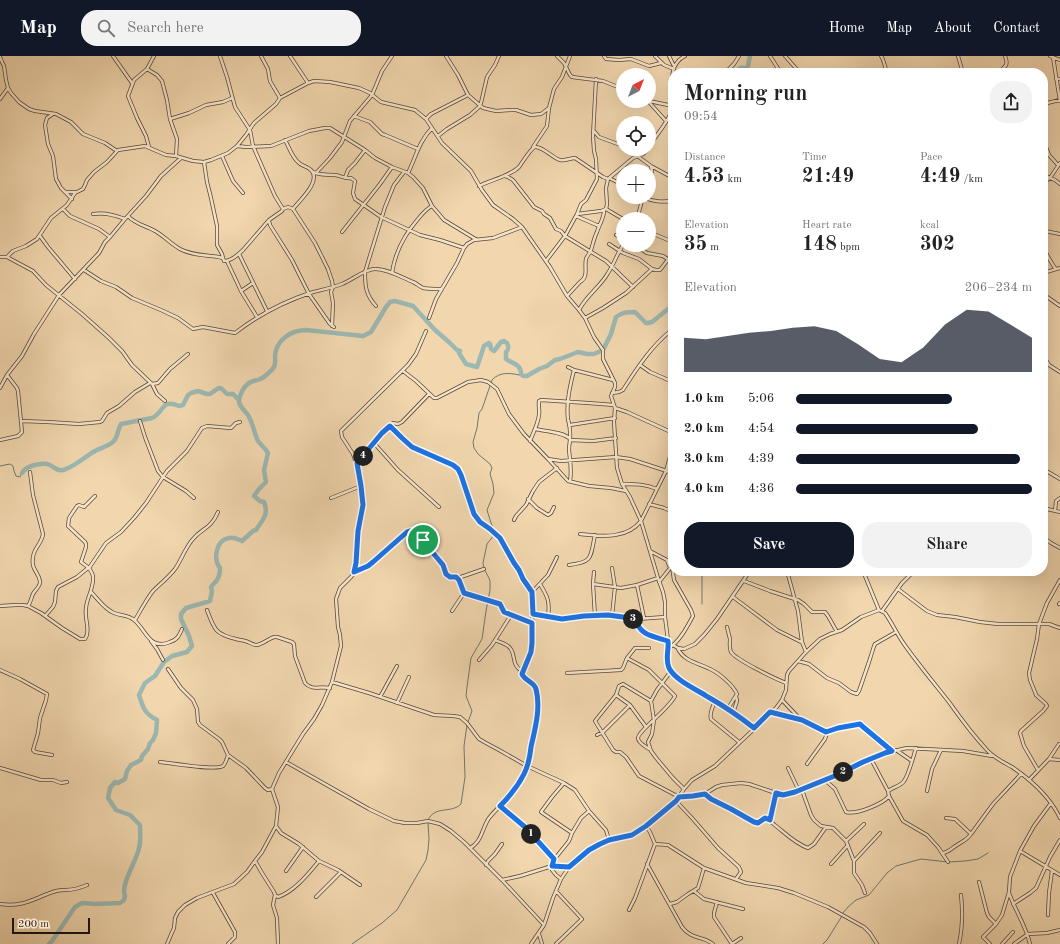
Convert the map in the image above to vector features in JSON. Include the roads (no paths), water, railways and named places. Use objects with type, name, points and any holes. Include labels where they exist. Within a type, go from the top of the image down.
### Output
[{"type":"street","points":[[0,56],[4,66],[8,88],[15,98],[24,106],[29,109],[54,113],[71,122],[83,134],[117,151]]},
{"type":"street","points":[[113,56],[132,82]]},
{"type":"street","points":[[150,148],[128,96],[132,82],[147,68],[154,56]]},
{"type":"street","points":[[220,56],[236,109],[250,130],[253,146],[275,196],[283,209]]},
{"type":"street","points":[[261,56],[268,69],[270,81],[280,98]]},
{"type":"street","points":[[290,56],[308,83]]},
{"type":"street","points":[[293,209],[309,192],[314,172],[330,158],[342,142],[348,125],[372,95],[382,71],[392,56]]},
{"type":"street","points":[[446,56],[468,95],[480,106],[496,111],[511,110],[531,116],[541,114],[550,108]]},
{"type":"street","points":[[438,136],[447,128],[470,115],[480,106],[488,77],[496,65],[499,56]]},
{"type":"street","points":[[557,56],[566,66],[572,77],[596,80],[616,86]]},
{"type":"street","points":[[479,186],[505,176],[518,168],[533,148],[547,126],[554,88],[562,77],[570,56]]},
{"type":"street","points":[[604,56],[606,59],[630,59],[649,66],[661,63]]},
{"type":"street","points":[[655,56],[667,67],[674,68]]},
{"type":"street","points":[[668,56],[674,68]]},
{"type":"street","points":[[674,68],[677,61],[685,56]]},
{"type":"street","points":[[730,68],[739,56]]},
{"type":"street","points":[[770,56],[778,68]]},
{"type":"street","points":[[785,56],[796,68]]},
{"type":"street","points":[[881,56],[886,68]]},
{"type":"street","points":[[958,56],[962,68]]},
{"type":"street","points":[[1003,68],[1007,62],[1004,56]]},
{"type":"street","points":[[1052,57],[1060,60]]},
{"type":"street","points":[[1048,103],[1060,101],[1052,57]]},
{"type":"street","points":[[147,68],[158,75],[162,81],[170,119],[177,138],[176,156]]},
{"type":"street","points":[[546,260],[565,236],[581,204],[586,200],[596,181],[596,159],[593,146],[596,80]]},
{"type":"street","points":[[7,257],[13,251],[36,240],[51,218],[72,200],[74,195],[84,187],[87,180],[94,172],[107,162],[117,151],[145,146],[161,154],[204,162],[222,156],[237,146],[254,123],[276,104],[280,98],[308,83],[318,81],[359,88],[366,91],[381,102],[415,110],[426,119],[445,146],[471,171],[479,186],[493,205],[513,218],[522,227],[546,260],[567,296],[585,318],[594,337],[603,350],[603,359],[615,386],[612,393],[612,399],[615,418],[617,468],[622,484],[641,521],[665,602],[665,617],[669,648],[667,660],[669,667],[689,686],[715,701],[727,710],[733,712],[754,728]]},
{"type":"street","points":[[0,99],[8,88]]},
{"type":"street","points":[[426,119],[431,114],[468,95]]},
{"type":"street","points":[[170,119],[189,113],[206,105],[223,102],[232,98]]},
{"type":"street","points":[[656,103],[668,105]]},
{"type":"street","points":[[654,108],[666,121]]},
{"type":"street","points":[[43,112],[46,121],[45,128],[49,147],[55,164],[54,171],[56,179],[58,184],[72,200]]},
{"type":"street","points":[[46,121],[47,118],[54,113]]},
{"type":"street","points":[[354,116],[370,122],[382,134],[418,149]]},
{"type":"street","points":[[656,136],[668,117]]},
{"type":"street","points":[[237,146],[271,146],[309,131],[330,128],[375,158],[408,174],[423,188],[432,206],[444,220],[477,240]]},
{"type":"street","points":[[408,174],[423,138],[432,128]]},
{"type":"street","points":[[594,129],[595,133],[599,137],[616,143]]},
{"type":"street","points":[[285,140],[299,164],[325,176],[336,175],[349,179],[351,178],[355,181],[353,196],[355,199],[381,217],[420,235],[464,248]]},
{"type":"street","points":[[533,148],[538,148],[561,160],[576,158],[597,173],[616,182]]},
{"type":"street","points":[[345,178],[348,170],[365,150]]},
{"type":"street","points":[[1048,153],[1059,164],[1050,178],[1060,184]]},
{"type":"street","points":[[222,156],[233,181],[243,193]]},
{"type":"street","points":[[567,296],[580,282],[583,281],[585,277],[586,260],[591,251],[608,204],[606,188],[608,178],[633,158],[638,156],[648,164]]},
{"type":"street","points":[[0,388],[22,356],[59,295],[99,253],[105,242],[146,196],[161,176],[181,158]]},
{"type":"street","points":[[204,162],[217,226],[217,244],[223,258]]},
{"type":"street","points":[[342,232],[392,167]]},
{"type":"street","points":[[656,169],[668,175]]},
{"type":"street","points":[[376,306],[367,292],[365,272],[381,217],[391,191],[404,172]]},
{"type":"street","points":[[505,176],[508,176],[513,180],[534,207],[542,211],[550,218],[558,231],[612,266],[633,287]]},
{"type":"street","points":[[65,192],[77,192]]},
{"type":"street","points":[[638,212],[643,197],[657,202],[668,202]]},
{"type":"street","points":[[392,273],[396,255],[408,230],[427,209],[432,206]]},
{"type":"street","points":[[227,261],[239,254],[269,220],[283,209],[288,207],[293,209],[311,235],[328,269],[333,287],[331,292],[333,299],[333,326],[308,294],[292,260],[270,225],[269,220]]},
{"type":"street","points":[[63,209],[70,216],[99,229],[110,237]]},
{"type":"street","points":[[576,215],[605,210],[616,216]]},
{"type":"street","points":[[93,214],[105,213],[125,219]]},
{"type":"street","points":[[576,215],[599,226]]},
{"type":"street","points":[[128,216],[134,221],[157,231],[181,250],[200,255],[223,258],[224,261],[227,261],[241,291],[257,317]]},
{"type":"street","points":[[429,318],[441,289],[457,263],[464,248],[469,242],[493,238],[522,227]]},
{"type":"street","points":[[1048,230],[1060,234]]},
{"type":"street","points":[[656,235],[668,240]]},
{"type":"street","points":[[40,236],[75,279]]},
{"type":"street","points":[[609,244],[616,249]]},
{"type":"street","points":[[579,310],[605,277],[619,252]]},
{"type":"street","points":[[622,252],[639,259],[652,269],[660,271],[668,261]]},
{"type":"street","points":[[646,252],[663,256],[668,259]]},
{"type":"street","points":[[239,254],[267,311]]},
{"type":"street","points":[[0,257],[7,257],[37,274],[42,282],[109,338],[122,351],[132,365],[151,384],[157,394],[165,401]]},
{"type":"street","points":[[1048,257],[1055,268]]},
{"type":"street","points":[[1048,270],[1060,268]]},
{"type":"street","points":[[84,270],[100,281],[116,287],[132,298],[178,318],[193,329],[203,327],[234,333],[267,311],[308,294],[341,284],[365,272],[375,269],[392,273],[424,288],[441,289]]},
{"type":"street","points":[[585,318],[616,300],[633,287],[652,269]]},
{"type":"street","points":[[241,291],[254,284]]},
{"type":"street","points":[[55,292],[56,299]]},
{"type":"street","points":[[1048,298],[1060,306]]},
{"type":"street","points":[[167,944],[174,928],[175,918],[178,912],[185,905],[197,898],[213,893],[238,881],[256,861],[276,826],[278,807],[272,789],[279,773],[314,719],[330,688],[341,646],[337,622],[336,599],[340,588],[354,572],[356,563],[358,531],[363,505],[361,486],[357,463],[350,448],[342,437],[341,431],[402,371],[416,354],[426,331]]},
{"type":"street","points":[[612,393],[623,390],[656,344],[668,333]]},
{"type":"street","points":[[21,421],[79,424],[100,422],[107,413],[119,406],[135,392],[151,384],[158,384],[170,370],[188,354]]},
{"type":"street","points":[[1048,363],[1060,372]]},
{"type":"street","points":[[640,365],[646,370],[668,380]]},
{"type":"street","points":[[568,367],[574,370],[613,380]]},
{"type":"street","points":[[570,481],[572,474],[570,460],[570,425],[568,419],[568,402],[569,390],[574,370]]},
{"type":"street","points":[[402,371],[416,381],[434,398],[437,398],[468,382],[481,380],[488,382],[497,389],[509,414],[530,441],[565,478],[570,481],[590,486],[626,491]]},
{"type":"street","points":[[0,440],[22,434],[18,391],[7,376]]},
{"type":"street","points":[[357,463],[382,433],[395,423],[398,424],[402,422],[429,394]]},
{"type":"street","points":[[530,441],[539,415],[538,403],[541,400],[614,406],[668,430]]},
{"type":"street","points":[[570,425],[615,418]]},
{"type":"street","points":[[140,421],[158,471],[163,477],[186,491],[194,498]]},
{"type":"street","points":[[45,616],[53,607],[58,587],[77,578],[89,568],[106,543],[121,532],[134,518],[163,477],[187,451],[202,428],[206,426],[231,428],[236,423],[240,422]]},
{"type":"street","points":[[390,426],[412,447],[453,465],[458,469],[474,514],[480,522],[500,538],[532,592],[533,614],[531,652],[528,662],[522,671]]},
{"type":"street","points":[[535,429],[565,435],[569,437],[570,440],[593,441],[616,438]]},
{"type":"street","points":[[374,443],[398,470],[439,508]]},
{"type":"street","points":[[548,459],[561,461],[616,457],[630,459],[666,471]]},
{"type":"street","points":[[580,534],[606,536],[618,535],[635,527],[641,521],[666,471],[668,464]]},
{"type":"street","points":[[514,520],[526,505],[539,482],[557,468]]},
{"type":"street","points":[[1048,471],[1060,479]]},
{"type":"street","points":[[28,606],[40,582],[40,579],[32,564],[33,554],[43,538],[30,472]]},
{"type":"street","points":[[622,484],[647,485],[657,489]]},
{"type":"street","points":[[331,498],[361,486]]},
{"type":"street","points":[[0,606],[23,604],[45,616],[80,639],[85,639],[87,636],[86,607],[91,592],[93,578],[89,568],[81,562],[86,547],[85,542],[70,529],[68,523],[77,506],[84,507],[95,496]]},
{"type":"street","points":[[1055,511],[1056,501],[1060,498]]},
{"type":"street","points":[[528,500],[548,515],[554,507]]},
{"type":"street","points":[[649,504],[668,510]]},
{"type":"street","points":[[1048,509],[1060,512]]},
{"type":"street","points":[[135,620],[146,600],[175,569],[190,543],[212,523],[218,512]]},
{"type":"street","points":[[354,572],[368,566],[407,532],[414,530],[443,565],[446,574],[450,577],[454,576],[458,578],[484,569]]},
{"type":"street","points":[[569,565],[580,564],[589,558],[595,535]]},
{"type":"street","points":[[1048,541],[1060,548]]},
{"type":"street","points":[[650,551],[668,561]]},
{"type":"street","points":[[532,592],[548,576],[557,557]]},
{"type":"street","points":[[612,568],[614,587],[612,616]]},
{"type":"street","points":[[659,582],[668,571]]},
{"type":"street","points":[[594,572],[593,584],[595,616]]},
{"type":"street","points":[[669,648],[680,636],[693,616],[674,580],[673,576]]},
{"type":"street","points":[[672,645],[684,649],[700,640],[718,619],[748,576]]},
{"type":"street","points":[[788,576],[798,611],[802,642],[806,652]]},
{"type":"street","points":[[865,576],[881,611],[886,615],[916,662],[949,702],[964,724],[993,757]]},
{"type":"street","points":[[531,944],[544,925],[561,879],[569,867],[589,850],[609,840],[632,835],[646,826],[676,801],[692,780],[715,766],[770,712],[776,708],[782,700],[786,690],[787,675],[789,671],[806,652],[820,639],[842,630],[861,617],[881,611],[909,576]]},
{"type":"street","points":[[458,578],[464,593]]},
{"type":"street","points":[[593,584],[621,588],[637,585],[658,578]]},
{"type":"street","points":[[1038,770],[1027,751],[1020,733],[1047,706],[1036,695],[1029,676],[1029,668],[1037,639],[1039,624],[1047,604],[1060,580]]},
{"type":"street","points":[[744,581],[794,598],[804,604],[812,612],[825,612],[837,632]]},
{"type":"street","points":[[540,584],[549,601],[550,607],[548,616]]},
{"type":"street","points":[[637,585],[644,618]]},
{"type":"street","points":[[898,589],[927,611],[937,615],[998,624],[1049,624],[1060,628]]},
{"type":"street","points":[[91,592],[109,610],[135,620],[157,649],[163,660]]},
{"type":"street","points":[[452,611],[464,593]]},
{"type":"street","points":[[464,593],[500,604],[503,611],[532,623]]},
{"type":"street","points":[[733,596],[777,630],[802,642]]},
{"type":"street","points":[[207,610],[215,629],[226,636],[244,640],[253,645],[260,644],[274,637],[290,640],[294,644],[295,656],[306,686],[311,688],[330,688]]},
{"type":"street","points":[[533,614],[562,619],[595,616],[612,616],[637,619],[665,617]]},
{"type":"street","points":[[479,660],[490,648],[511,615]]},
{"type":"street","points":[[637,619],[637,626],[641,631],[668,641]]},
{"type":"street","points":[[727,627],[730,637],[730,649],[734,655],[772,677],[786,683]]},
{"type":"street","points":[[148,637],[159,645],[165,644],[177,638],[182,629]]},
{"type":"street","points":[[798,661],[809,664],[827,678],[839,683],[856,694],[859,691],[875,644],[896,632]]},
{"type":"street","points":[[470,848],[476,845],[488,819],[515,789],[524,775],[536,729],[538,706],[535,687],[523,676],[522,671],[516,666],[512,652],[508,646],[495,640]]},
{"type":"street","points":[[566,673],[621,670],[627,658],[635,648],[649,648]]},
{"type":"street","points":[[678,648],[681,653],[691,661],[711,669],[729,683],[737,693],[737,701],[733,712]]},
{"type":"street","points":[[627,658],[649,670],[673,694],[674,697],[639,735],[638,738],[641,744],[649,749]]},
{"type":"street","points":[[380,697],[397,666]]},
{"type":"street","points":[[168,669],[181,688],[193,700],[197,709],[200,725],[219,739],[228,755],[246,768],[265,788],[268,790],[272,789]]},
{"type":"street","points":[[0,670],[20,679],[46,694],[46,700],[40,718],[38,733],[33,750],[35,752],[52,755]]},
{"type":"street","points":[[672,671],[662,683],[651,701],[654,720],[652,734],[648,742],[649,748],[664,768],[684,789]]},
{"type":"street","points":[[397,703],[409,678]]},
{"type":"street","points":[[332,682],[434,715],[460,717],[467,723],[479,739],[527,766],[564,783],[575,790],[589,811],[606,830],[609,840]]},
{"type":"street","points":[[651,701],[622,684],[618,686],[616,695],[595,721],[613,750],[620,752],[626,757],[639,776],[679,797],[705,794],[716,787],[727,784],[741,783],[749,784],[783,795],[789,794],[825,780],[885,753],[894,750],[916,748],[971,752],[993,757],[1011,767],[1029,780],[1051,803],[1060,816]]},
{"type":"street","points":[[616,695],[630,705],[646,727]]},
{"type":"street","points":[[727,710],[736,696]]},
{"type":"street","points":[[782,700],[802,720]]},
{"type":"street","points":[[715,701],[710,715],[711,719],[739,742]]},
{"type":"street","points":[[597,735],[603,732],[630,705]]},
{"type":"street","points":[[770,712],[802,720],[826,732],[860,724],[894,750],[912,761]]},
{"type":"street","points":[[807,764],[825,739],[826,732]]},
{"type":"street","points":[[1029,780],[1049,759],[1059,744]]},
{"type":"street","points":[[888,791],[905,780],[916,748]]},
{"type":"street","points":[[927,791],[932,769],[941,750]]},
{"type":"street","points":[[160,762],[202,767],[218,767],[225,764],[228,755]]},
{"type":"street","points":[[871,759],[903,821],[927,836],[948,862]]},
{"type":"street","points":[[1049,759],[1060,760]]},
{"type":"street","points":[[286,762],[369,809],[394,821],[405,823],[428,821],[440,824],[451,831],[470,848],[544,925]]},
{"type":"street","points":[[0,768],[41,780],[53,780],[61,783],[67,782]]},
{"type":"street","points":[[788,768],[811,815],[818,824],[833,828],[846,841],[854,861],[854,873],[862,885],[865,893]]},
{"type":"street","points":[[943,854],[948,852],[956,845],[966,841],[993,804],[1021,774]]},
{"type":"street","points":[[825,780],[835,789],[846,812],[849,813],[872,806],[889,796]]},
{"type":"street","points":[[564,783],[552,796],[541,812],[572,833]]},
{"type":"street","points":[[770,820],[776,793]]},
{"type":"street","points":[[705,794],[711,799],[754,822],[758,823],[765,818],[770,820],[798,844],[808,848],[814,844],[826,827]]},
{"type":"street","points":[[676,801],[718,848],[739,867],[741,872],[736,879]]},
{"type":"street","points":[[990,944],[983,937],[996,924],[1002,915],[1009,892],[1010,877],[1020,851],[1034,826],[1051,803]]},
{"type":"street","points":[[500,806],[525,827],[554,859]]},
{"type":"street","points":[[561,879],[554,873],[552,866],[554,859],[569,841],[581,818],[589,811]]},
{"type":"street","points":[[946,818],[955,819],[971,834]]},
{"type":"street","points":[[846,841],[864,824]]},
{"type":"street","points":[[276,826],[281,833],[303,847],[319,861],[341,872],[360,885]]},
{"type":"street","points":[[629,910],[655,844],[646,826]]},
{"type":"street","points":[[854,861],[880,833]]},
{"type":"street","points":[[1013,904],[1036,888],[1050,857],[1060,840]]},
{"type":"street","points":[[486,865],[502,844]]},
{"type":"street","points":[[655,844],[668,845],[704,868],[746,883],[778,888],[794,893],[828,907],[864,927],[877,944]]},
{"type":"street","points":[[831,864],[848,845]]},
{"type":"street","points":[[286,871],[303,847]]},
{"type":"street","points":[[1020,851],[1060,875]]},
{"type":"street","points":[[256,861],[275,895],[272,905],[277,918],[278,944]]},
{"type":"street","points":[[275,895],[277,897],[280,896],[290,890],[304,878],[319,861]]},
{"type":"street","points":[[648,864],[686,932],[713,944]]},
{"type":"street","points":[[502,880],[552,866],[569,867]]},
{"type":"street","points":[[670,904],[678,902],[698,888],[704,868]]},
{"type":"street","points":[[1048,915],[1052,871]]},
{"type":"street","points":[[316,897],[341,872]]},
{"type":"street","points":[[979,882],[987,913],[996,924]]},
{"type":"street","points":[[0,904],[21,904],[58,890],[79,888],[87,885]]},
{"type":"street","points":[[556,891],[582,919],[556,944]]},
{"type":"street","points":[[694,891],[704,899],[743,909]]},
{"type":"street","points":[[1009,892],[1013,904],[1028,934],[1030,944]]},
{"type":"street","points":[[213,893],[235,932],[235,936],[228,944]]},
{"type":"street","points":[[959,944],[963,920],[961,895]]},
{"type":"street","points":[[717,902],[714,917],[732,944],[741,938]]},
{"type":"street","points":[[1014,944],[1028,934],[1047,933],[1060,930]]},
{"type":"street","points":[[1002,944],[1013,932]]},
{"type":"street","points":[[1029,939],[1036,933]]},
{"type":"street","points":[[539,934],[542,944]]},
{"type":"street","points":[[169,940],[173,944]]},
{"type":"waterway","points":[[746,68],[748,66],[750,56]]},
{"type":"waterway","points":[[740,68],[746,68]]},
{"type":"waterway","points":[[49,944],[75,907],[80,904],[120,903],[124,900],[124,891],[129,872],[140,845],[140,825],[130,815],[116,810],[108,798],[110,788],[115,782],[118,783],[125,779],[127,771],[131,765],[141,760],[142,756],[153,740],[156,733],[157,720],[145,710],[139,695],[145,683],[155,676],[164,662],[172,656],[187,652],[192,646],[181,619],[181,614],[186,608],[210,601],[212,591],[211,587],[217,580],[220,573],[216,555],[221,542],[229,538],[242,541],[256,530],[266,514],[264,502],[260,501],[254,496],[266,482],[264,470],[268,453],[258,441],[250,418],[240,406],[239,399],[243,390],[249,383],[264,377],[274,367],[276,349],[282,340],[286,336],[301,330],[363,336],[371,332],[386,307],[390,302],[395,301],[413,306],[435,330],[460,351],[459,353],[466,364],[477,367],[484,346],[489,343],[491,349],[494,351],[501,342],[504,341],[507,343],[508,347],[506,359],[518,366],[523,376],[527,376],[547,366],[555,360],[578,352],[594,354],[603,350],[611,334],[616,317],[621,314],[635,312],[646,323],[648,323],[652,322],[668,309]]},
{"type":"waterway","points":[[495,532],[487,510],[494,493],[490,474],[492,468],[490,464],[478,454],[474,448],[473,442],[479,413],[482,409],[492,380],[502,374],[523,376]]},
{"type":"waterway","points":[[22,473],[30,467],[40,464],[47,464],[61,470],[72,467],[95,451],[112,443],[121,424],[152,418],[156,416],[163,407],[169,404],[179,406],[183,405],[188,395],[191,393],[198,391],[210,394],[220,388],[227,394],[233,394],[239,400]]},
{"type":"waterway","points":[[0,466],[10,464],[13,466],[16,476],[20,477],[22,473]]},
{"type":"waterway","points":[[468,722],[472,711],[466,696],[471,658],[482,639],[490,590],[490,581],[484,569],[483,563],[487,544],[494,535]]},
{"type":"waterway","points":[[702,576],[702,604]]},
{"type":"waterway","points":[[428,820],[431,815],[439,811],[453,809],[461,804],[465,777],[464,746],[467,725]]},
{"type":"waterway","points":[[352,944],[382,923],[397,910],[426,860],[429,839],[428,823]]},
{"type":"waterway","points":[[843,913],[856,900],[869,895],[887,873],[896,866],[921,859],[948,862],[965,861],[978,859],[988,853]]},
{"type":"waterway","points":[[823,944],[842,916]]}]
